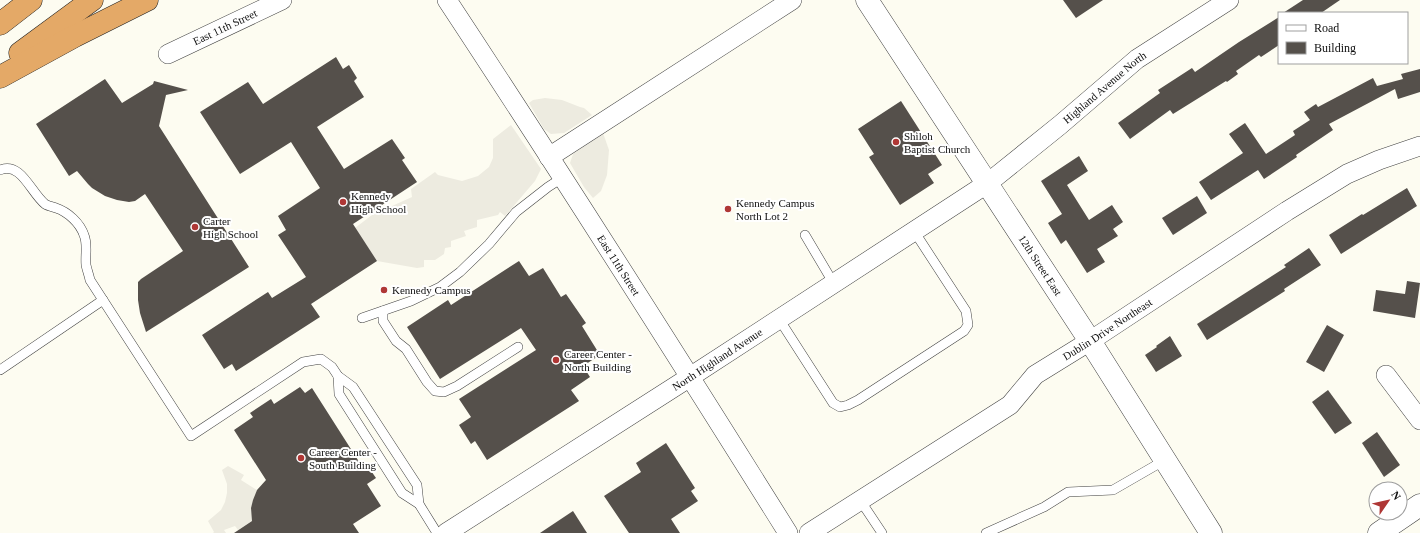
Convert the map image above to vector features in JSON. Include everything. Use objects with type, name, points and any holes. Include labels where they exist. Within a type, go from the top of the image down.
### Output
[{"type":"highway","points":[[0,24],[31,0]]},
{"type":"highway","points":[[0,67],[92,0]]},
{"type":"highway","points":[[0,77],[75,36],[147,0]]},
{"type":"street","name":"East 11th Street","points":[[168,54],[282,0]]},
{"type":"street","name":"East 11th Street","points":[[446,0],[549,157],[788,533]]},
{"type":"street","points":[[549,157],[792,0]]},
{"type":"street","name":"12th Street East","points":[[867,0],[1090,341],[1211,533]]},
{"type":"street","name":"Highland Avenue North","points":[[988,184],[1137,59],[1229,0]]},
{"type":"street","name":"Dublin Drive Northeast","points":[[809,533],[1010,405],[1036,375],[1287,211],[1347,174],[1379,160],[1420,146]]},
{"type":"street","name":"North Highland Avenue","points":[[446,533],[988,184]]},
{"type":"street","points":[[1386,374],[1420,420]]},
{"type":"street","points":[[1378,533],[1420,505]]},
{"type":"lane","points":[[0,170],[6,168],[12,169],[19,173],[46,205],[57,208],[69,214],[78,224],[86,240],[86,266],[90,280],[191,436],[304,362],[321,359],[332,367],[338,376],[353,387],[417,485],[419,504]]},
{"type":"lane","points":[[362,318],[383,311],[440,287],[460,272],[489,244],[516,212],[562,178]]},
{"type":"lane","points":[[779,319],[833,403],[840,407],[858,400],[951,340],[964,331],[968,325],[966,311],[914,231]]},
{"type":"lane","points":[[805,235],[834,284]]},
{"type":"lane","points":[[0,370],[103,300]]},
{"type":"lane","points":[[383,311],[383,321],[396,342],[406,349],[435,391],[444,392],[457,386],[518,347]]},
{"type":"lane","points":[[338,376],[339,394],[402,493],[419,504],[437,533]]},
{"type":"lane","points":[[986,533],[1044,506],[1068,492],[1113,490],[1165,460]]},
{"type":"lane","points":[[860,500],[882,533]]},
{"type":"shaded area","points":[[545,98],[562,100],[584,108],[592,115],[564,133],[551,134],[544,129],[529,103],[533,100]]},
{"type":"shaded area","points":[[511,125],[541,169],[535,181],[505,216],[500,212],[498,215],[477,220],[477,227],[464,231],[466,236],[451,241],[451,247],[445,248],[444,254],[435,260],[424,260],[424,267],[417,268],[377,261],[355,228],[372,215],[412,197],[411,189],[435,172],[438,175],[462,181],[478,176],[489,167],[493,158],[493,139]]},
{"type":"shaded area","points":[[603,133],[609,150],[607,175],[601,191],[593,198],[584,187],[570,163],[573,154]]},
{"type":"shaded area","points":[[228,466],[244,475],[241,480],[257,490],[251,508],[253,520],[238,530],[235,526],[224,530],[226,533],[213,533],[214,532],[208,521],[221,510],[225,502],[227,484],[222,470]]},
{"type":"building","points":[[1063,0],[1103,0],[1076,18]]},
{"type":"building","points":[[1303,0],[1340,0],[1322,12],[1285,12]]},
{"type":"building","points":[[1278,18],[1278,46],[1261,57],[1259,55],[1236,71],[1238,74],[1227,82],[1226,81],[1173,114],[1170,110],[1130,139],[1118,123],[1160,93],[1158,90],[1192,68],[1195,72]]},
{"type":"building","name":"Kennedy High School","points":[[336,57],[343,69],[349,65],[357,78],[354,81],[364,97],[317,127],[344,169],[392,139],[405,158],[402,160],[417,182],[353,224],[377,261],[311,304],[320,317],[236,371],[232,364],[224,369],[202,335],[268,292],[272,298],[306,277],[278,235],[286,230],[278,216],[320,188],[291,142],[240,174],[200,112],[248,82],[263,104]]},
{"type":"building","points":[[1420,69],[1420,92],[1398,99],[1395,89],[1329,124],[1333,130],[1264,179],[1258,170],[1211,200],[1199,182],[1243,153],[1229,134],[1245,123],[1266,154],[1295,135],[1293,131],[1310,120],[1304,112],[1316,104],[1318,107],[1373,78],[1377,86],[1403,79],[1401,74]]},
{"type":"building","name":"Carter High School","points":[[105,79],[122,103],[153,84],[154,81],[188,90],[166,95],[159,126],[249,267],[146,332],[140,313],[138,282],[183,251],[145,194],[135,201],[129,202],[117,200],[105,196],[92,188],[77,171],[69,176],[36,124]]},
{"type":"building","name":"Shiloh Baptist Church","points":[[901,101],[942,165],[928,174],[934,183],[900,205],[869,157],[874,154],[858,129]]},
{"type":"building","points":[[1079,156],[1088,171],[1067,185],[1089,220],[1112,205],[1123,222],[1113,229],[1118,236],[1097,249],[1105,262],[1087,273],[1066,240],[1061,244],[1048,223],[1062,214],[1041,181]]},
{"type":"building","points":[[1407,188],[1417,206],[1341,254],[1329,235]]},
{"type":"building","points":[[1197,196],[1207,213],[1173,235],[1162,218]]},
{"type":"building","points":[[1309,248],[1321,265],[1284,289],[1285,291],[1207,340],[1197,324],[1286,267],[1284,265]]},
{"type":"building","name":"Career Center - North Building","points":[[519,261],[529,276],[543,268],[561,297],[566,294],[586,323],[582,326],[600,355],[583,366],[590,377],[571,390],[579,401],[487,460],[475,441],[471,444],[459,425],[471,417],[459,399],[536,350],[521,328],[440,379],[407,327],[448,300],[451,305]]},
{"type":"building","points":[[1407,281],[1420,283],[1415,318],[1373,311],[1376,290],[1405,294]]},
{"type":"building","points":[[1327,325],[1344,335],[1324,372],[1306,362]]},
{"type":"building","points":[[1170,336],[1182,356],[1156,372],[1145,355]]},
{"type":"building","name":"Career Center - South Building","points":[[300,387],[305,393],[312,388],[363,468],[367,465],[376,478],[367,484],[381,506],[353,524],[359,533],[234,533],[252,521],[251,508],[253,500],[257,490],[266,480],[234,430],[253,417],[250,413],[271,399],[274,404]]},
{"type":"building","points":[[1328,390],[1352,423],[1335,434],[1312,402]]},
{"type":"building","points":[[1377,432],[1400,465],[1384,477],[1362,443]]},
{"type":"building","points":[[666,443],[695,488],[691,491],[698,501],[671,519],[680,533],[629,533],[604,496],[641,472],[636,463]]},
{"type":"building","points":[[573,511],[587,533],[540,533]]},
{"type":"place","name":"Shiloh Baptist Church","points":[[896,142]]},
{"type":"place","name":"Kennedy High School","points":[[343,202]]},
{"type":"place","name":"Kennedy Campus North Lot 2","points":[[728,209]]},
{"type":"place","name":"Carter High School","points":[[195,227]]},
{"type":"place","name":"Kennedy Campus","points":[[384,290]]},
{"type":"place","name":"Career Center - North Building","points":[[556,360]]},
{"type":"place","name":"Career Center - South Building","points":[[301,458]]}]
